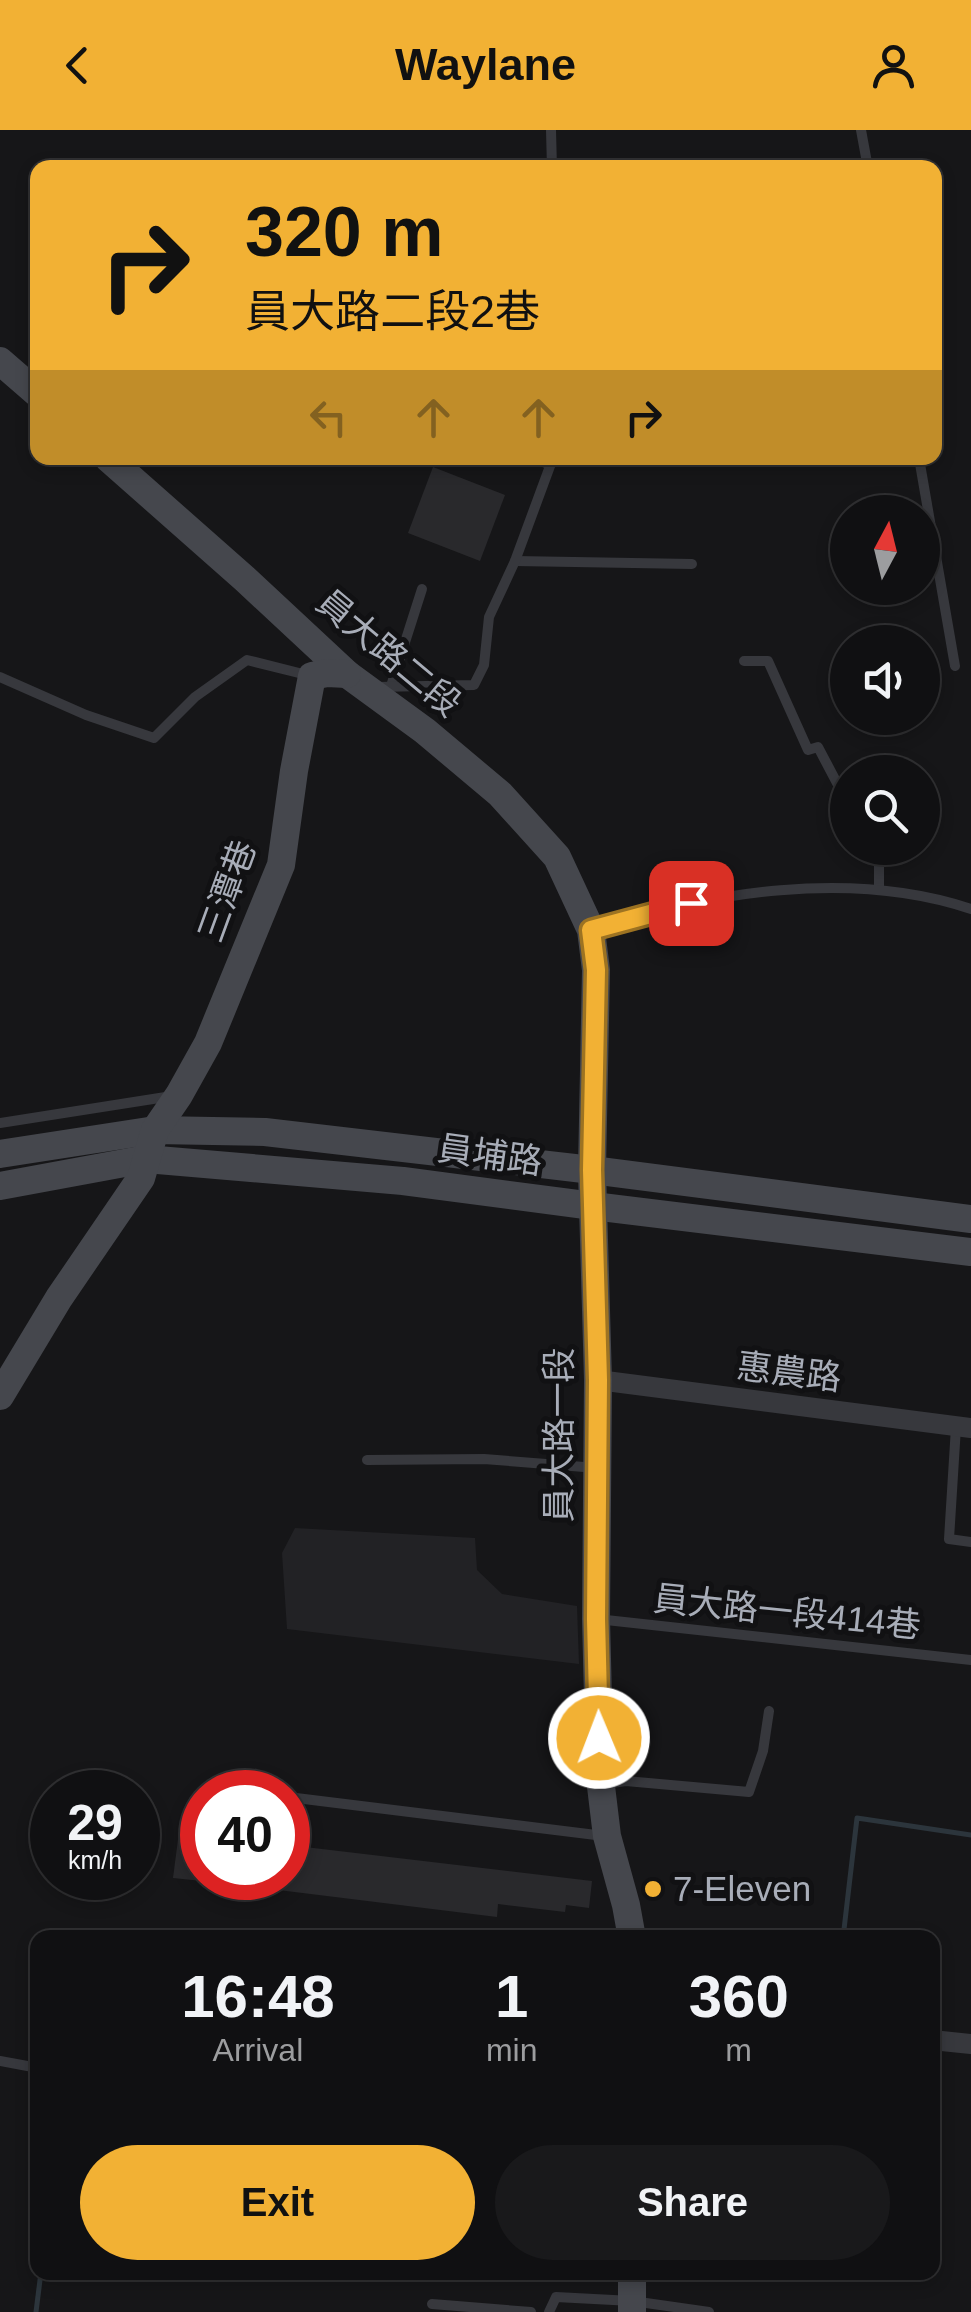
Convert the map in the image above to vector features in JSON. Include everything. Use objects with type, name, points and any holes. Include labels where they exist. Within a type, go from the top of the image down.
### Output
[{"type":"street","points":[[0,361],[30,387]]},
{"type":"street","name":"員大路二段","points":[[116,465],[500,794],[557,856],[591,930]]},
{"type":"street","points":[[312,676],[327,673],[368,682]]},
{"type":"street","name":"三潭巷","points":[[0,1396],[59,1298],[140,1178],[155,1130],[208,1043],[281,865],[312,676]]},
{"type":"street","name":"員大路一段","points":[[591,930],[596,970],[592,1170],[598,1380],[596,1619],[600,1784],[607,1836],[630,1930]]},
{"type":"street","name":"員埔路","points":[[0,1154],[155,1130],[265,1132],[971,1220]]},
{"type":"street","name":"員埔路","points":[[0,1186],[146,1159],[403,1181],[971,1252]]},
{"type":"street","name":"惠農路","points":[[598,1380],[963,1427]]},
{"type":"street","points":[[940,2041],[971,2044]]},
{"type":"street","points":[[632,2280],[632,2306]]},
{"type":"lane","points":[[551,130],[552,160]]},
{"type":"lane","points":[[862,130],[867,160]]},
{"type":"lane","points":[[422,589],[368,682],[474,685],[484,665],[489,617],[550,465]]},
{"type":"lane","points":[[921,465],[955,666]]},
{"type":"lane","points":[[514,561],[692,564]]},
{"type":"lane","points":[[0,677],[86,715],[154,738],[195,697],[247,660],[312,676]]},
{"type":"lane","points":[[744,661],[768,661],[808,750],[818,747],[830,770]]},
{"type":"lane","points":[[879,865],[879,890]]},
{"type":"lane","points":[[591,930],[657,910],[780,892],[879,890],[971,909]]},
{"type":"lane","points":[[0,1123],[179,1095]]},
{"type":"lane","points":[[963,1427],[949,1539],[971,1542]]},
{"type":"lane","points":[[367,1460],[484,1459],[598,1468]]},
{"type":"lane","name":"員大路一段414巷","points":[[596,1619],[971,1660]]},
{"type":"lane","points":[[600,1784],[626,1781],[749,1792],[763,1751],[769,1712]]},
{"type":"lane","points":[[310,1800],[607,1836]]},
{"type":"lane","points":[[0,2062],[30,2067]]},
{"type":"lane","points":[[549,2312],[556,2298],[709,2312]]},
{"type":"lane","points":[[432,2304],[532,2312]]},
{"type":"shaded area","points":[[295,1528],[475,1538],[477,1570],[502,1594],[577,1606],[579,1664],[287,1629],[282,1553]]},
{"type":"building","points":[[433,467],[505,495],[480,561],[408,533]]},
{"type":"building","points":[[179,1832],[180,1832],[180,1879],[173,1878]]},
{"type":"building","points":[[310,1848],[592,1881],[589,1908],[566,1905],[565,1912],[498,1904],[497,1917],[310,1894]]},
{"type":"waterway","points":[[844,1930],[857,1818],[971,1835]]},
{"type":"waterway","points":[[36,2312],[40,2280]]},
{"type":"place","name":"7-Eleven","points":[[653,1889]]},
{"type":"route","points":[[599,1738],[598,1380],[592,1170],[596,970],[591,930],[691,903]]}]
